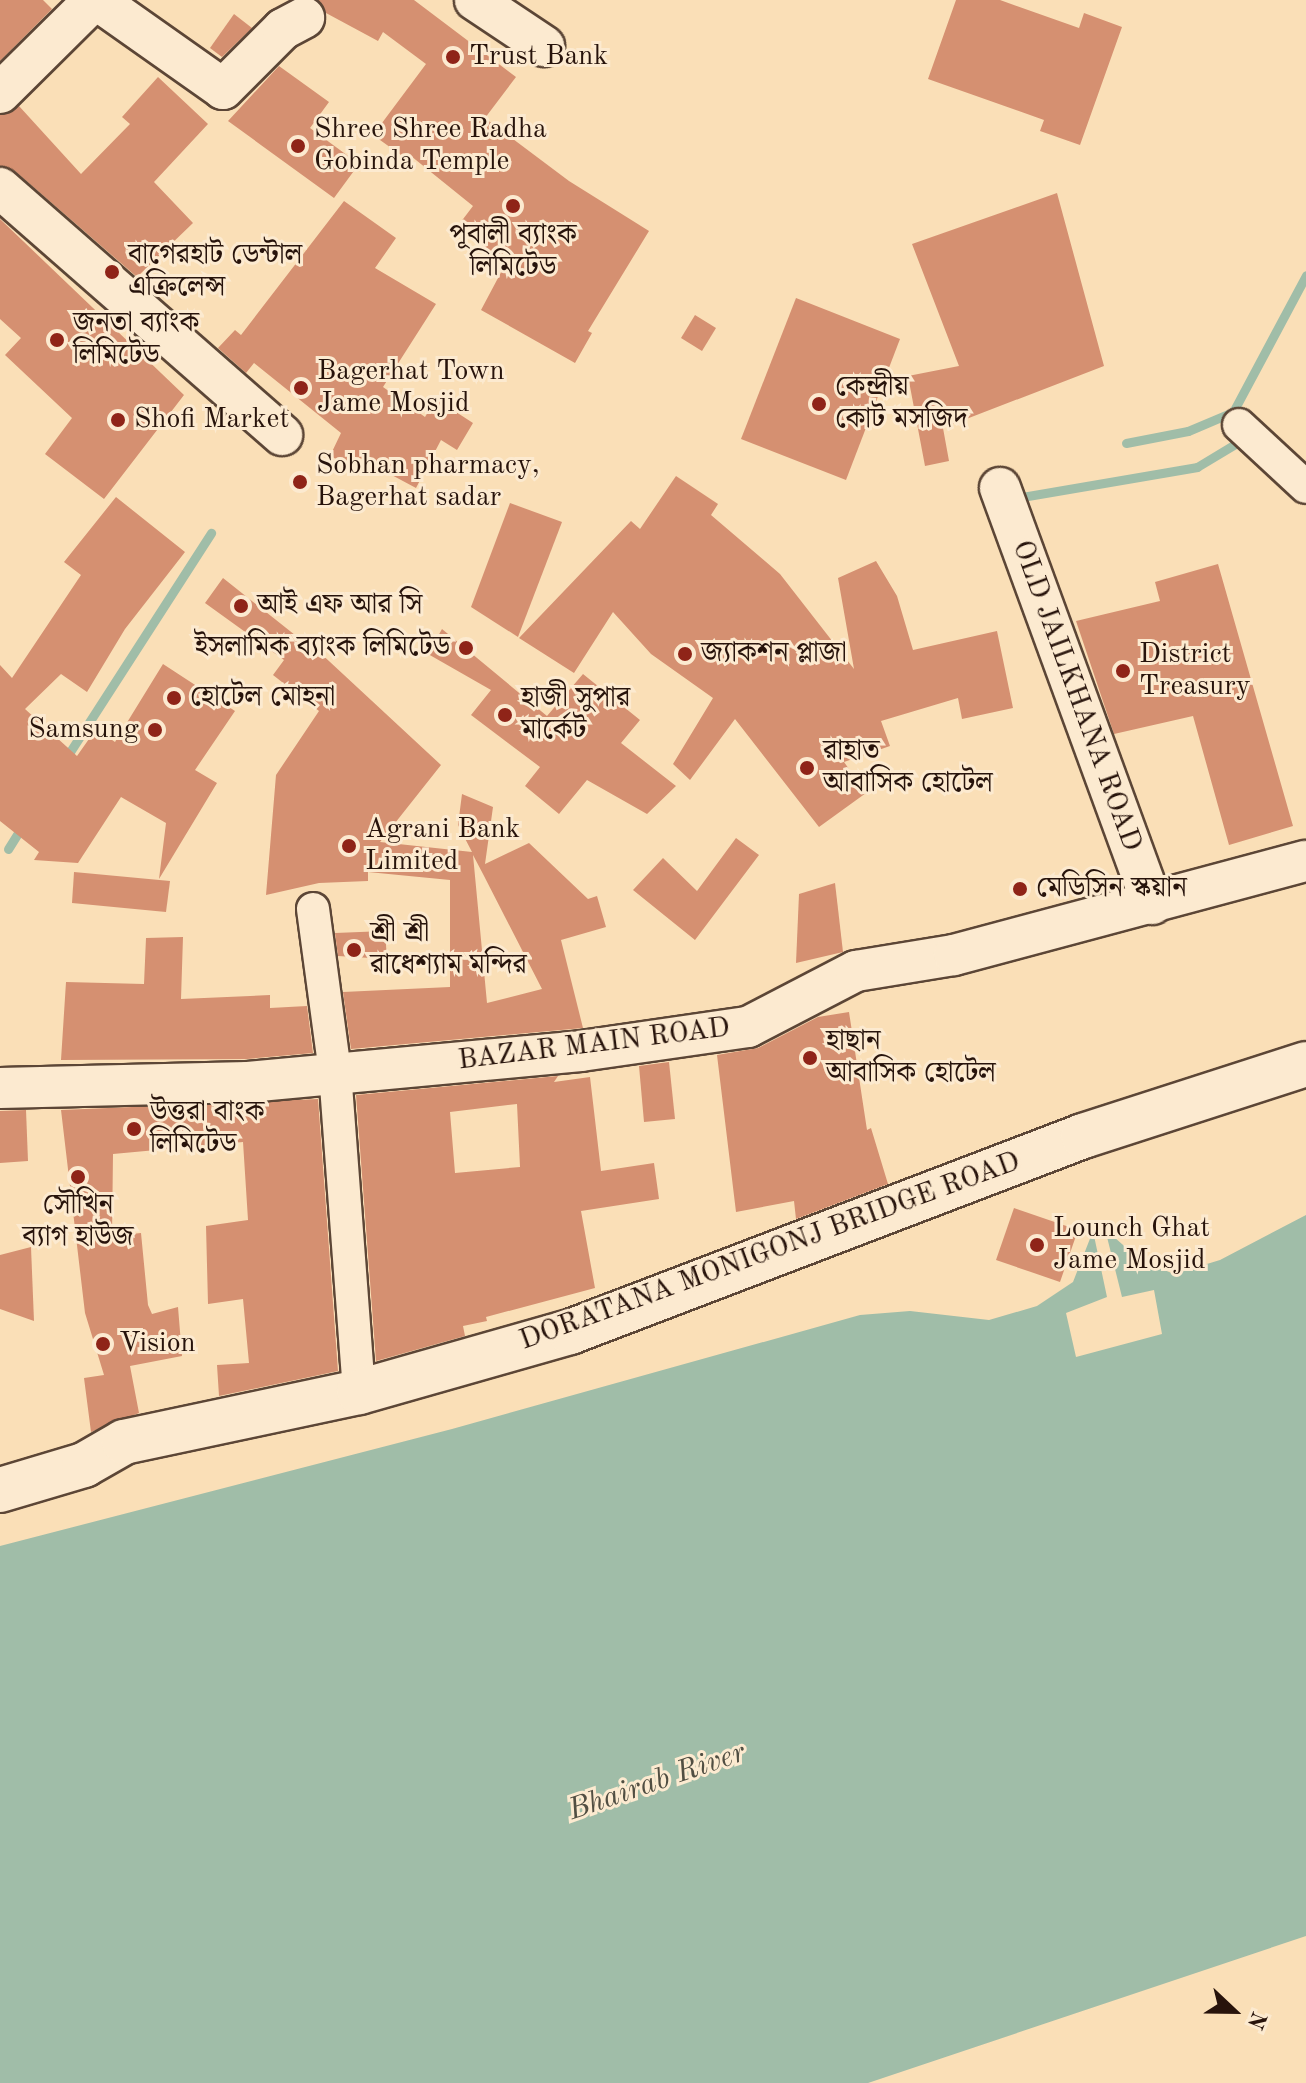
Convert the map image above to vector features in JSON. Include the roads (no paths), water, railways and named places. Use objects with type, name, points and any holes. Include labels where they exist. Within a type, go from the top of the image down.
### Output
[{"type":"main road","name":"DORATANA MONIGONJ BRIDGE ROAD","points":[[0,1490],[84,1465],[124,1442],[359,1392],[570,1332],[1083,1136],[1306,1064]]},
{"type":"street","points":[[0,93],[96,0],[223,89],[283,29],[304,18]]},
{"type":"street","points":[[475,0],[544,46]]},
{"type":"street","points":[[0,188],[282,435]]},
{"type":"street","points":[[1239,425],[1306,487]]},
{"type":"street","name":"OLD JAILKHANA ROAD","points":[[1000,488],[1152,904]]},
{"type":"street","name":"BAZAR MAIN ROAD","points":[[0,1088],[248,1082],[581,1051],[748,1027],[856,971],[954,955],[1306,861]]},
{"type":"street","points":[[313,909],[335,1072],[359,1392]]},
{"type":"water","name":"Bhairab River","points":[[1306,1215],[1306,1936],[868,2083],[0,2083],[0,1546],[452,1429],[860,1315],[910,1311],[989,1320],[1037,1306],[1073,1282],[1093,1231],[1105,1229],[1140,1260],[1174,1274],[1220,1260]]},
{"type":"waterway","points":[[1126,443],[1188,431],[1233,412],[1306,275]]},
{"type":"waterway","points":[[1016,498],[1197,467],[1245,438]]},
{"type":"waterway","points":[[66,758],[211,533]]},
{"type":"waterway","points":[[8,849],[23,825]]},
{"type":"place","name":"Trust Bank","points":[[453,57]]},
{"type":"place","name":"Shree Shree Radha Gobinda Temple","points":[[298,146]]},
{"type":"place","name":"পূবালী ব্যাংক লিমিটেড","points":[[513,206]]},
{"type":"place","name":"বাগেরহাট ডেন্টাল এক্রিলেন্স","points":[[112,272]]},
{"type":"place","name":"জনতা ব্যাংক লিমিটেড","points":[[57,340]]},
{"type":"place","name":"Bagerhat Town Jame Mosjid","points":[[301,388]]},
{"type":"place","name":"কেন্দ্রীয় কোট মসজিদ","points":[[819,404]]},
{"type":"place","name":"Shofi Market","points":[[118,420]]},
{"type":"place","name":"Sobhan pharmacy, Bagerhat sadar","points":[[300,482]]},
{"type":"place","name":"আই এফ আর সি","points":[[241,606]]},
{"type":"place","name":"ইসলামিক ব্যাংক লিমিটেড","points":[[466,648]]},
{"type":"place","name":"জ্যাকশন প্লাজা","points":[[685,654]]},
{"type":"place","name":"District Treasury","points":[[1123,671]]},
{"type":"place","name":"হোটেল মোহনা","points":[[174,698]]},
{"type":"place","name":"হাজী সুপার মার্কেট","points":[[505,715]]},
{"type":"place","name":"Samsung","points":[[155,730]]},
{"type":"place","name":"রাহাত আবাসিক হোটেল","points":[[807,768]]},
{"type":"place","name":"Agrani Bank Limited","points":[[349,846]]},
{"type":"place","name":"মেডিসিন স্কয়ান","points":[[1020,889]]},
{"type":"place","name":"শ্রী শ্রী রাধেশ্যাম মন্দির","points":[[354,950]]},
{"type":"place","name":"হাছান আবাসিক হোটেল","points":[[810,1058]]},
{"type":"place","name":"উত্তরা বাংক লিমিটেড","points":[[134,1129]]},
{"type":"place","name":"সৌখিন ব্যাগ হাউজ","points":[[78,1177]]},
{"type":"place","name":"Lounch Ghat Jame Mosjid","points":[[1037,1245]]},
{"type":"place","name":"Vision","points":[[103,1344]]}]
